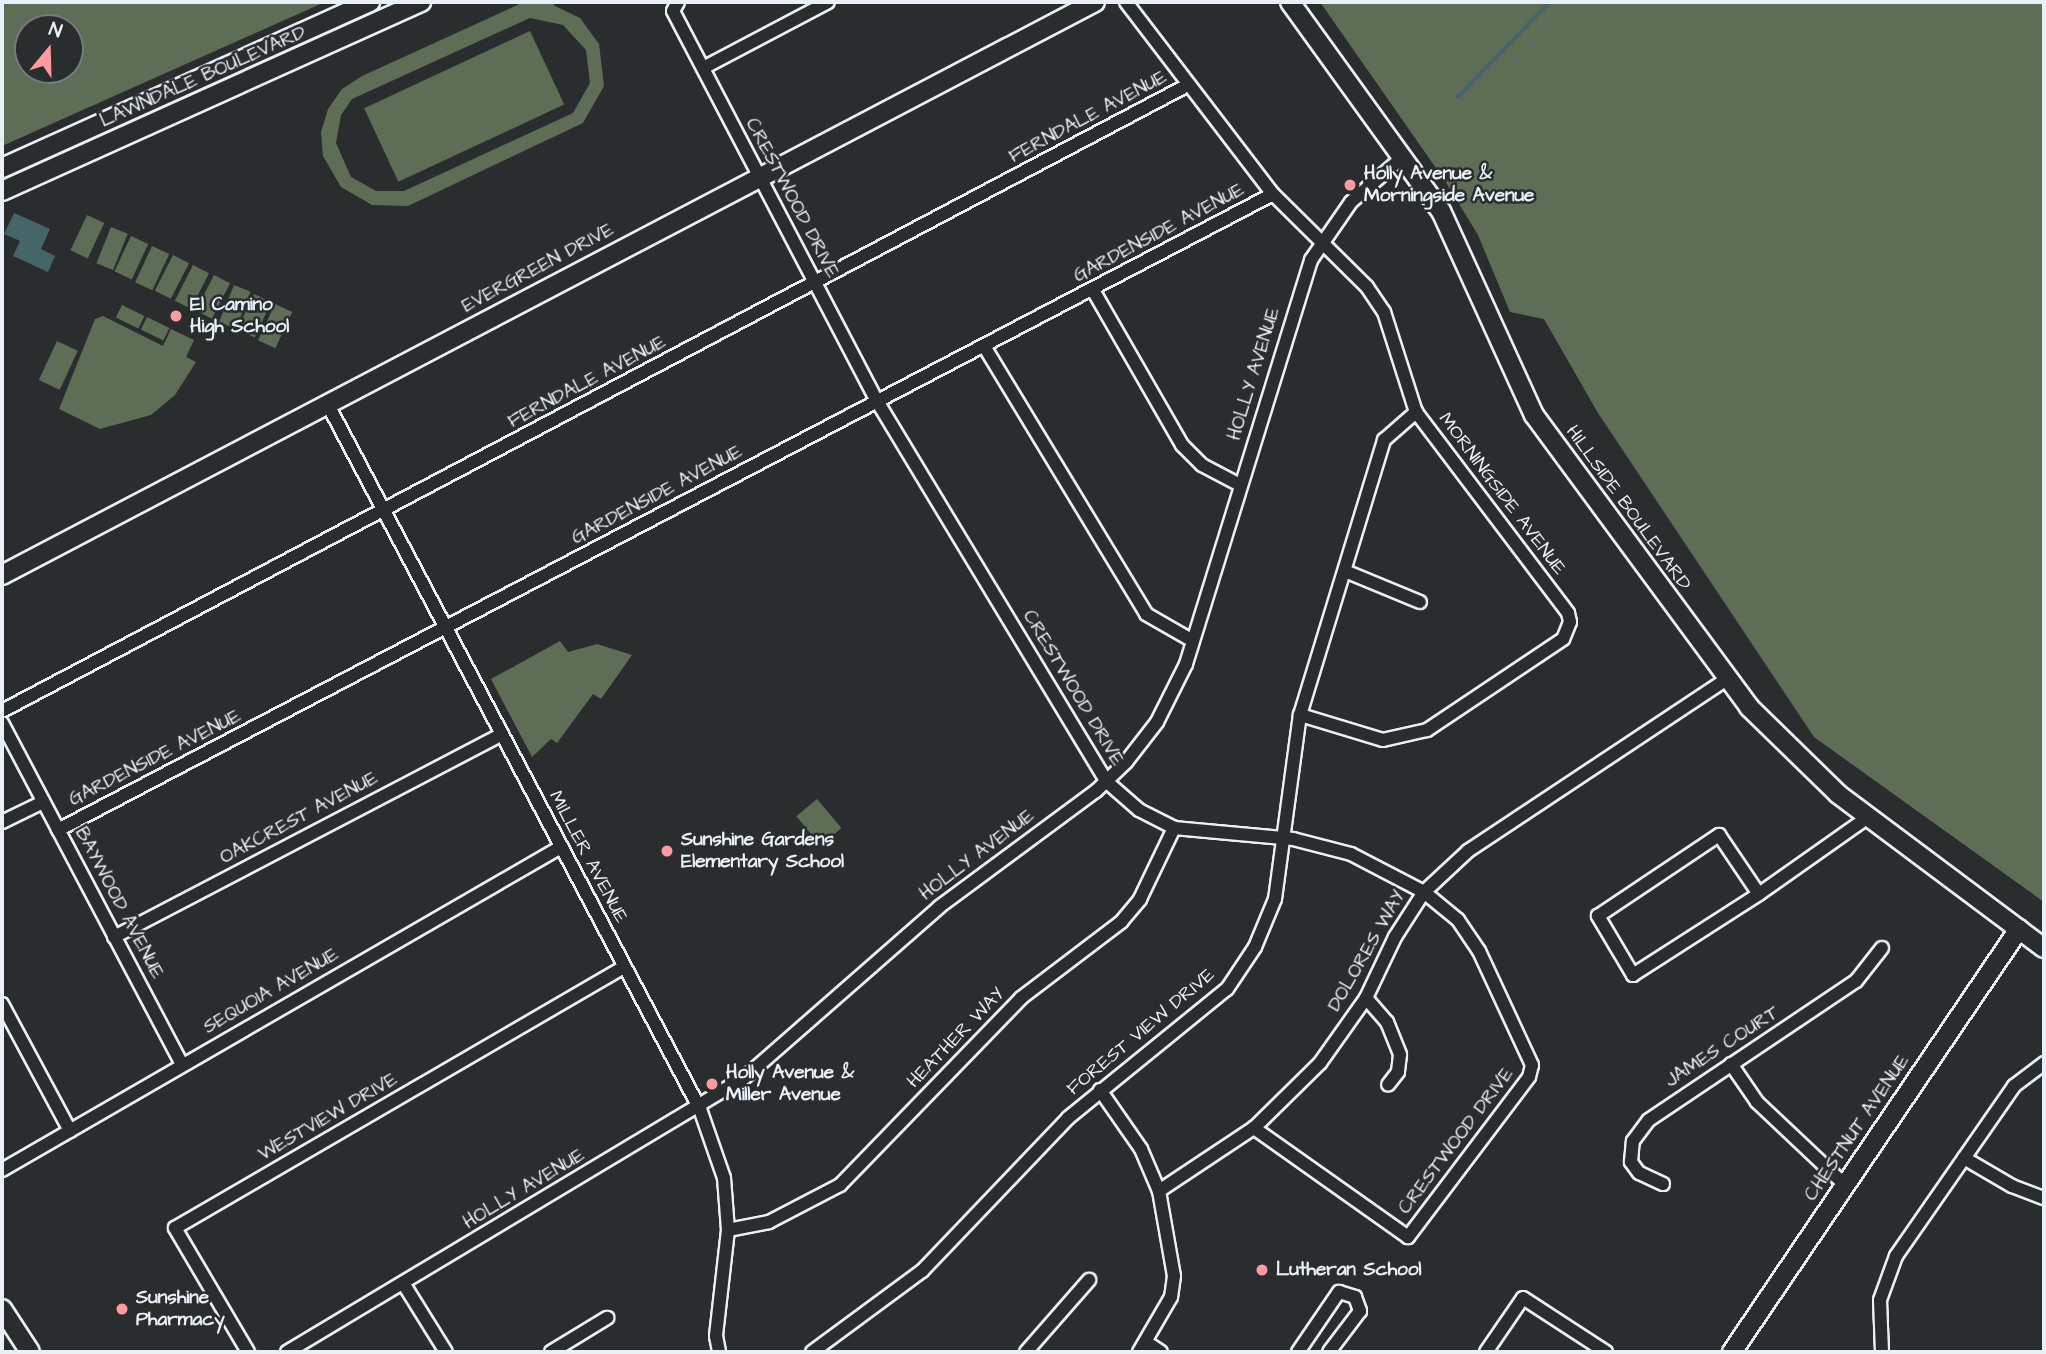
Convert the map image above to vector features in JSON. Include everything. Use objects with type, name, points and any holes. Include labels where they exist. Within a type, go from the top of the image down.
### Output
[{"type":"street","name":"LAWNDALE BOULEVARD","points":[[2,168],[370,2]]},
{"type":"street","name":"LAWNDALE BOULEVARD","points":[[2,191],[421,2]]},
{"type":"street","name":"CRESTWOOD DRIVE","points":[[678,2],[673,11],[877,401],[1107,782],[1139,810],[1174,828],[1282,836],[1351,854],[1424,892],[1458,920],[1479,951],[1529,1055],[1529,1077],[1409,1237],[1254,1128]]},
{"type":"street","points":[[702,68],[828,2]]},
{"type":"street","name":"EVERGREEN DRIVE","points":[[2,575],[758,176],[1096,2]]},
{"type":"street","name":"MORNINGSIDE AVENUE","points":[[1126,2],[1273,194],[1367,287],[1384,313],[1416,412],[1568,613],[1567,632],[1427,730],[1403,739],[1383,740],[1300,715]]},
{"type":"street","name":"HILLSIDE BOULEVARD","points":[[1290,2],[1403,157],[1456,238],[1510,371],[1534,415],[1728,678],[1797,758],[1868,817],[2044,948]]},
{"type":"street","name":"FERNDALE AVENUE","points":[[2,711],[1188,85]]},
{"type":"street","name":"HOLLY AVENUE","points":[[292,1351],[699,1109],[744,1078],[946,901],[1107,782],[1157,722],[1193,641],[1297,296],[1321,242],[1359,194],[1403,157]]},
{"type":"street","name":"GARDENSIDE AVENUE","points":[[58,830],[1273,194]]},
{"type":"street","points":[[1093,290],[1182,445],[1202,465],[1240,485]]},
{"type":"street","points":[[984,346],[1146,614],[1193,641]]},
{"type":"street","name":"MILLER AVENUE","points":[[327,403],[699,1109],[724,1178],[728,1230],[716,1336],[719,1352]]},
{"type":"street","name":"FOREST VIEW DRIVE","points":[[812,1352],[922,1271],[1100,1090],[1227,989],[1255,947],[1275,899],[1300,715],[1384,440],[1416,412]]},
{"type":"street","points":[[1345,571],[1420,602]]},
{"type":"street","name":"DOLORES WAY","points":[[1159,1191],[1254,1128],[1320,1063],[1366,998],[1424,892],[1468,851],[1728,678]]},
{"type":"street","name":"BAYWOOD AVENUE","points":[[2,723],[182,1065]]},
{"type":"street","name":"OAKCREST AVENUE","points":[[114,937],[502,734]]},
{"type":"street","points":[[2,822],[43,802]]},
{"type":"street","points":[[1759,894],[1719,835],[1598,916],[1633,975],[1759,894],[1868,817]]},
{"type":"street","name":"HEATHER WAY","points":[[728,1230],[780,1218],[840,1185],[1021,998],[1121,922],[1140,899],[1174,828]]},
{"type":"street","name":"SEQUOIA AVENUE","points":[[2,1170],[561,848]]},
{"type":"street","name":"CHESTNUT AVENUE","points":[[1732,1352],[2019,929]]},
{"type":"street","name":"JAMES COURT","points":[[1663,1184],[1639,1173],[1631,1162],[1637,1134],[1657,1114],[1856,981],[1882,948]]},
{"type":"street","name":"WESTVIEW DRIVE","points":[[248,1352],[175,1228],[624,967]]},
{"type":"street","points":[[1366,998],[1387,1022],[1400,1055],[1398,1072],[1388,1084]]},
{"type":"street","points":[[2,1004],[70,1131]]},
{"type":"street","points":[[1882,1352],[1879,1310],[1892,1265],[2019,1080],[2044,1063]]},
{"type":"street","points":[[1731,1064],[1757,1102],[1844,1184]]},
{"type":"street","points":[[1100,1090],[1141,1149],[1159,1191],[1173,1286],[1143,1347],[1161,1352]]},
{"type":"street","points":[[1964,1158],[2012,1186],[2044,1198]]},
{"type":"street","points":[[1026,1352],[1089,1280]]},
{"type":"street","points":[[403,1283],[446,1352]]},
{"type":"street","points":[[1298,1352],[1339,1292],[1355,1297],[1360,1311],[1329,1352]]},
{"type":"street","points":[[1486,1352],[1523,1298],[1606,1352]]},
{"type":"street","points":[[2,1310],[30,1352]]},
{"type":"street","points":[[551,1352],[607,1318]]},
{"type":"green space","points":[[2,2],[325,2],[2,146]]},
{"type":"green space","points":[[524,2],[559,2],[553,5],[580,18],[599,44],[604,86],[583,123],[408,206],[372,205],[341,187],[323,156],[321,132],[328,109],[342,89],[362,76]],"holes":[[[530,18],[563,25],[586,50],[590,83],[573,113],[404,191],[376,191],[351,177],[336,143],[341,115],[352,99]]]},
{"type":"green space","points":[[1320,2],[2044,2],[2044,902],[1814,737],[1598,413],[1544,319],[1510,312],[1478,235],[1445,181]]},
{"type":"green space","points":[[530,31],[564,104],[398,182],[364,108]]},
{"type":"green space","points":[[87,215],[104,223],[88,258],[71,250]]},
{"type":"green space","points":[[111,227],[128,234],[113,270],[96,263]]},
{"type":"green space","points":[[131,236],[148,244],[132,279],[115,271]]},
{"type":"green space","points":[[152,246],[169,254],[152,290],[135,282]]},
{"type":"green space","points":[[173,255],[189,263],[171,299],[155,291]]},
{"type":"green space","points":[[193,265],[209,273],[191,309],[175,301]]},
{"type":"green space","points":[[214,275],[230,283],[212,319],[196,311]]},
{"type":"green space","points":[[234,285],[251,292],[236,329],[219,322]]},
{"type":"green space","points":[[254,294],[271,302],[255,337],[238,329]]},
{"type":"green space","points":[[275,304],[292,312],[275,348],[258,340]]},
{"type":"green space","points":[[122,305],[144,316],[138,329],[116,318]]},
{"type":"green space","points":[[103,316],[163,346],[171,329],[194,340],[186,357],[196,362],[175,395],[151,415],[100,429],[59,409],[95,319]]},
{"type":"green space","points":[[147,317],[169,328],[163,341],[141,330]]},
{"type":"green space","points":[[57,341],[78,351],[60,390],[39,380]]},
{"type":"green space","points":[[560,641],[568,652],[597,644],[632,655],[601,699],[593,694],[557,743],[551,739],[532,757],[491,679]]},
{"type":"green space","points":[[817,799],[841,828],[821,845],[796,816]]},
{"type":"water","points":[[14,213],[50,229],[41,249],[55,256],[48,272],[13,256],[20,241],[4,234]]},
{"type":"waterway","points":[[1458,97],[1550,2]]},
{"type":"place","name":"Holly Avenue & Morningside Avenue","points":[[1350,185]]},
{"type":"place","name":"El Camino High School","points":[[176,316]]},
{"type":"place","name":"Sunshine Gardens Elementary School","points":[[667,851]]},
{"type":"place","name":"Holly Avenue & Miller Avenue","points":[[712,1084]]},
{"type":"place","name":"Lutheran School","points":[[1262,1270]]},
{"type":"place","name":"Sunshine Pharmacy","points":[[122,1309]]}]
